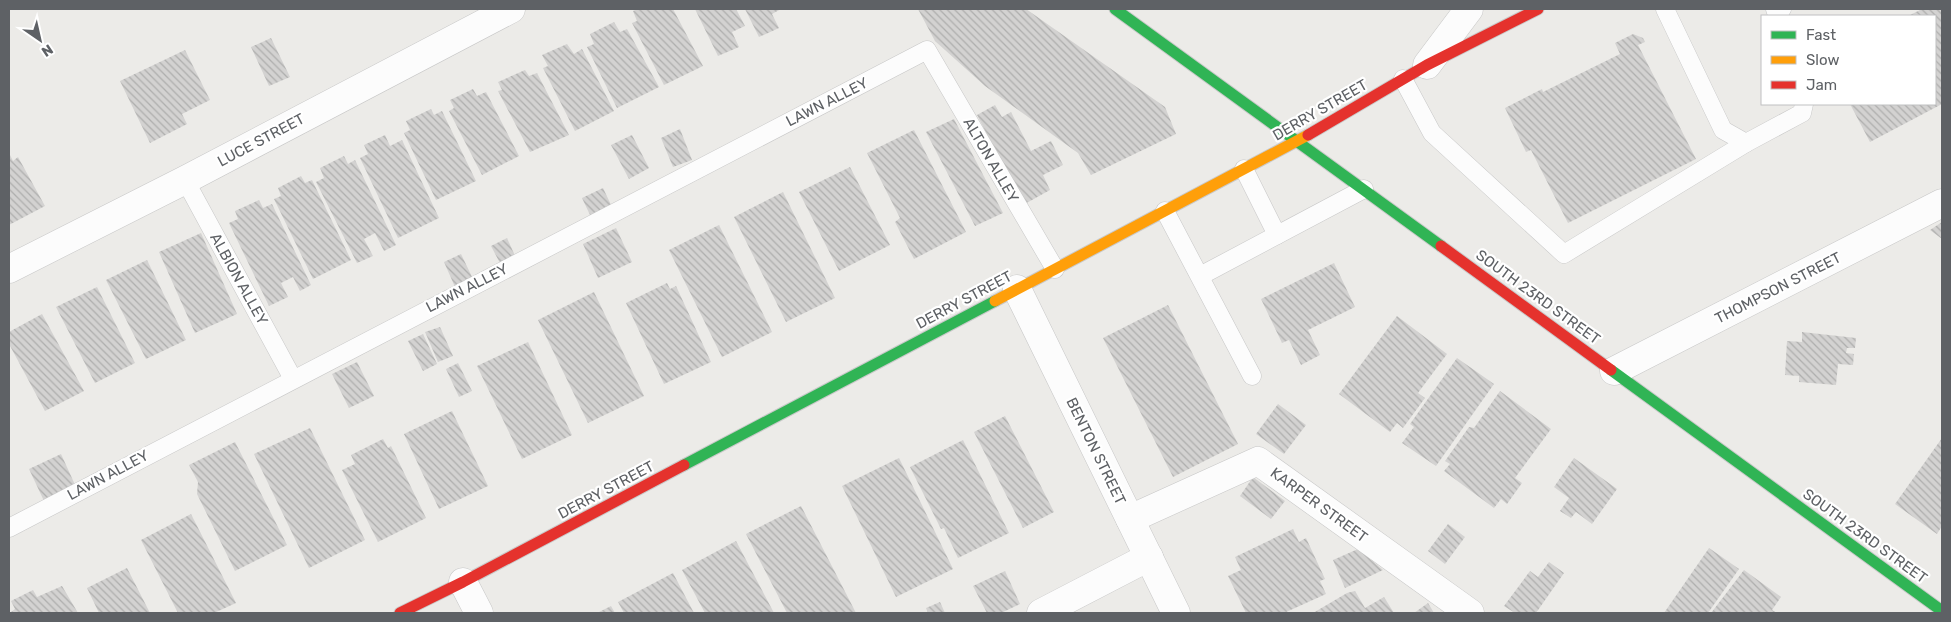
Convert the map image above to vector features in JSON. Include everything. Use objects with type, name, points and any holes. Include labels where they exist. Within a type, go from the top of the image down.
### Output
[{"type":"main road","name":"SOUTH 23RD STREET","points":[[1115,9],[1942,610]]},
{"type":"main road","name":"DERRY STREET","points":[[400,613],[463,582],[1298,141],[1427,65],[1538,9]]},
{"type":"street","name":"LUCE STREET","points":[[9,269],[185,180],[511,9]]},
{"type":"street","points":[[1427,65],[1468,9]]},
{"type":"street","name":"THOMPSON STREET","points":[[1614,371],[1942,203]]},
{"type":"street","name":"BENTON STREET","points":[[1017,289],[1176,613]]},
{"type":"street","name":"KARPER STREET","points":[[1130,519],[1258,461],[1470,613]]},
{"type":"street","points":[[1041,613],[1149,557]]},
{"type":"street","points":[[463,582],[479,613]]},
{"type":"lane","points":[[1665,9],[1723,130],[1746,143]]},
{"type":"lane","name":"ALTON ALLEY","points":[[927,50],[1056,269]]},
{"type":"lane","name":"LAWN ALLEY","points":[[9,528],[293,378],[927,50]]},
{"type":"lane","points":[[1403,79],[1432,133],[1564,254],[1746,143],[1802,113],[1804,105]]},
{"type":"lane","points":[[1244,169],[1277,235]]},
{"type":"lane","name":"ALBION ALLEY","points":[[185,180],[293,378]]},
{"type":"lane","points":[[1200,276],[1364,189]]},
{"type":"lane","points":[[1165,210],[1252,376]]},
{"type":"building","points":[[638,9],[673,9],[703,66],[664,85],[632,23],[637,21],[633,11]]},
{"type":"building","points":[[695,9],[736,9],[745,26],[732,32],[739,47],[718,56]]},
{"type":"building","points":[[745,9],[781,9],[772,14],[779,28],[759,37]]},
{"type":"building","points":[[918,9],[1026,9],[1165,107],[1176,134],[1091,175],[1078,153],[985,86],[935,41]]},
{"type":"building","points":[[1922,9],[1942,9],[1942,104],[1870,142],[1851,105],[1936,105],[1936,15],[1910,15]]},
{"type":"building","points":[[614,22],[620,32],[627,29],[659,87],[617,108],[587,47],[594,44],[590,34]]},
{"type":"building","points":[[1633,34],[1643,38],[1645,42],[1638,45],[1696,159],[1568,223],[1531,150],[1526,152],[1505,108],[1542,89],[1543,92],[1620,54],[1615,43]]},
{"type":"building","points":[[271,38],[290,77],[269,86],[251,47]]},
{"type":"building","points":[[567,44],[574,54],[582,49],[614,111],[575,131],[543,68],[548,66],[542,55]]},
{"type":"building","points":[[185,50],[210,100],[182,114],[187,124],[150,143],[120,81]]},
{"type":"building","points":[[525,70],[529,76],[537,73],[569,135],[530,152],[498,91],[502,90],[498,82]]},
{"type":"building","points":[[473,89],[477,96],[486,92],[519,156],[482,175],[449,111],[454,108],[450,100]]},
{"type":"building","points":[[995,105],[1002,117],[1011,112],[1031,151],[1051,141],[1063,165],[1043,175],[1050,190],[1023,205],[977,115]]},
{"type":"building","points":[[431,109],[434,115],[442,111],[476,181],[436,200],[404,133],[410,130],[406,121]]},
{"type":"building","points":[[954,119],[1003,213],[975,226],[926,132]]},
{"type":"building","points":[[680,129],[692,160],[673,167],[661,138]]},
{"type":"building","points":[[914,130],[966,232],[914,259],[895,222],[900,218],[867,153]]},
{"type":"building","points":[[385,135],[390,146],[402,140],[439,218],[398,238],[360,158],[368,154],[364,145]]},
{"type":"building","points":[[632,135],[649,168],[629,179],[611,145]]},
{"type":"building","points":[[9,153],[13,161],[18,157],[45,206],[9,225]]},
{"type":"building","points":[[344,156],[348,164],[355,160],[396,245],[384,251],[375,233],[364,239],[373,256],[357,263],[316,182],[324,178],[320,168]]},
{"type":"building","points":[[850,167],[890,245],[839,271],[799,192]]},
{"type":"building","points":[[301,176],[305,183],[312,180],[351,260],[313,279],[274,199],[281,196],[278,188]]},
{"type":"building","points":[[603,188],[612,207],[591,217],[582,198]]},
{"type":"building","points":[[783,192],[835,298],[786,322],[734,217]]},
{"type":"building","points":[[259,200],[263,208],[272,204],[311,285],[300,291],[293,277],[281,283],[288,297],[269,306],[229,223],[238,219],[235,211]]},
{"type":"building","points":[[1942,222],[1942,239],[1930,230]]},
{"type":"building","points":[[719,225],[772,332],[722,357],[669,250]]},
{"type":"building","points":[[616,228],[632,262],[598,278],[583,244]]},
{"type":"building","points":[[201,233],[237,314],[195,333],[159,252]]},
{"type":"building","points":[[507,238],[516,258],[501,265],[491,246]]},
{"type":"building","points":[[461,254],[473,279],[455,287],[444,262]]},
{"type":"building","points":[[147,260],[186,340],[146,359],[106,280]]},
{"type":"building","points":[[1334,263],[1355,307],[1308,330],[1320,355],[1301,365],[1289,340],[1282,343],[1261,299]]},
{"type":"building","points":[[667,283],[670,289],[676,286],[711,362],[664,384],[626,303]]},
{"type":"building","points":[[97,287],[135,363],[95,383],[56,307]]},
{"type":"building","points":[[594,292],[644,396],[588,423],[538,320]]},
{"type":"building","points":[[1168,305],[1238,444],[1173,477],[1103,338]]},
{"type":"building","points":[[42,314],[84,391],[45,411],[9,344],[9,332]]},
{"type":"building","points":[[1397,316],[1447,354],[1418,393],[1425,398],[1403,428],[1397,423],[1390,432],[1339,394]]},
{"type":"building","points":[[440,327],[453,356],[438,362],[425,332]]},
{"type":"building","points":[[1802,332],[1856,338],[1855,348],[1847,348],[1846,353],[1854,354],[1853,365],[1838,364],[1836,385],[1799,382],[1799,376],[1785,375],[1787,341],[1802,342]]},
{"type":"building","points":[[423,334],[437,364],[423,371],[408,341]]},
{"type":"building","points":[[528,342],[572,435],[522,459],[477,366]]},
{"type":"building","points":[[1457,358],[1494,384],[1436,466],[1402,443],[1414,427],[1410,424]]},
{"type":"building","points":[[357,362],[374,396],[349,408],[332,374]]},
{"type":"building","points":[[458,363],[472,391],[459,397],[446,369]]},
{"type":"building","points":[[1500,391],[1551,429],[1515,478],[1522,483],[1507,504],[1501,499],[1494,508],[1444,471],[1450,464],[1445,461],[1469,427],[1474,428]]},
{"type":"building","points":[[1278,404],[1306,425],[1284,454],[1256,434]]},
{"type":"building","points":[[452,411],[488,486],[439,509],[404,434]]},
{"type":"building","points":[[1005,416],[1054,512],[1023,528],[974,432]]},
{"type":"building","points":[[310,428],[365,540],[309,568],[254,454]]},
{"type":"building","points":[[1942,438],[1942,526],[1937,534],[1895,504]]},
{"type":"building","points":[[383,439],[388,448],[391,446],[426,518],[378,542],[342,470],[355,464],[351,455]]},
{"type":"building","points":[[963,440],[1009,533],[958,558],[944,528],[941,529],[910,467]]},
{"type":"building","points":[[235,442],[287,545],[235,571],[197,494],[198,482],[189,465]]},
{"type":"building","points":[[61,454],[76,487],[44,501],[29,469]]},
{"type":"building","points":[[899,458],[953,569],[896,597],[842,486]]},
{"type":"building","points":[[1574,458],[1617,489],[1592,524],[1576,512],[1571,518],[1560,511],[1569,498],[1554,487]]},
{"type":"building","points":[[1253,477],[1285,501],[1271,519],[1240,496]]},
{"type":"building","points":[[801,506],[856,613],[787,613],[746,534]]},
{"type":"building","points":[[191,514],[236,603],[214,613],[178,613],[141,540]]},
{"type":"building","points":[[1448,524],[1465,537],[1445,564],[1428,551]]},
{"type":"building","points":[[1293,529],[1299,542],[1306,538],[1325,579],[1320,581],[1326,594],[1284,613],[1246,613],[1228,576],[1241,570],[1235,557]]},
{"type":"building","points":[[736,541],[774,613],[705,613],[682,570]]},
{"type":"building","points":[[1709,548],[1739,569],[1708,613],[1664,613]]},
{"type":"building","points":[[1358,549],[1383,570],[1345,588],[1333,560]]},
{"type":"building","points":[[1549,562],[1564,573],[1536,613],[1515,613],[1504,606],[1530,571],[1538,577]]},
{"type":"building","points":[[127,568],[150,613],[99,613],[87,588]]},
{"type":"building","points":[[1744,570],[1781,597],[1772,610],[1777,613],[1711,613]]},
{"type":"building","points":[[1005,571],[1020,604],[1001,613],[987,613],[973,586]]},
{"type":"building","points":[[673,573],[694,613],[624,613],[618,602]]},
{"type":"building","points":[[62,586],[78,613],[11,613],[15,609],[11,601],[33,590],[37,597]]},
{"type":"building","points":[[1355,591],[1365,608],[1384,597],[1394,613],[1313,613],[1347,593]]},
{"type":"building","points":[[940,602],[945,613],[928,613],[926,608]]},
{"type":"building","points":[[1428,603],[1434,613],[1414,613]]},
{"type":"building","points":[[611,606],[615,613],[597,613]]},
{"type":"traffic: fast","points":[[1115,9],[1441,246]]},
{"type":"traffic: fast","points":[[684,465],[995,301]]},
{"type":"traffic: fast","points":[[1611,370],[1942,611]]},
{"type":"traffic: slow","points":[[995,301],[1308,135]]},
{"type":"traffic: jam","points":[[1308,135],[1427,65],[1538,9]]},
{"type":"traffic: jam","points":[[1441,246],[1611,370]]},
{"type":"traffic: jam","points":[[400,613],[463,582],[684,465]]}]
